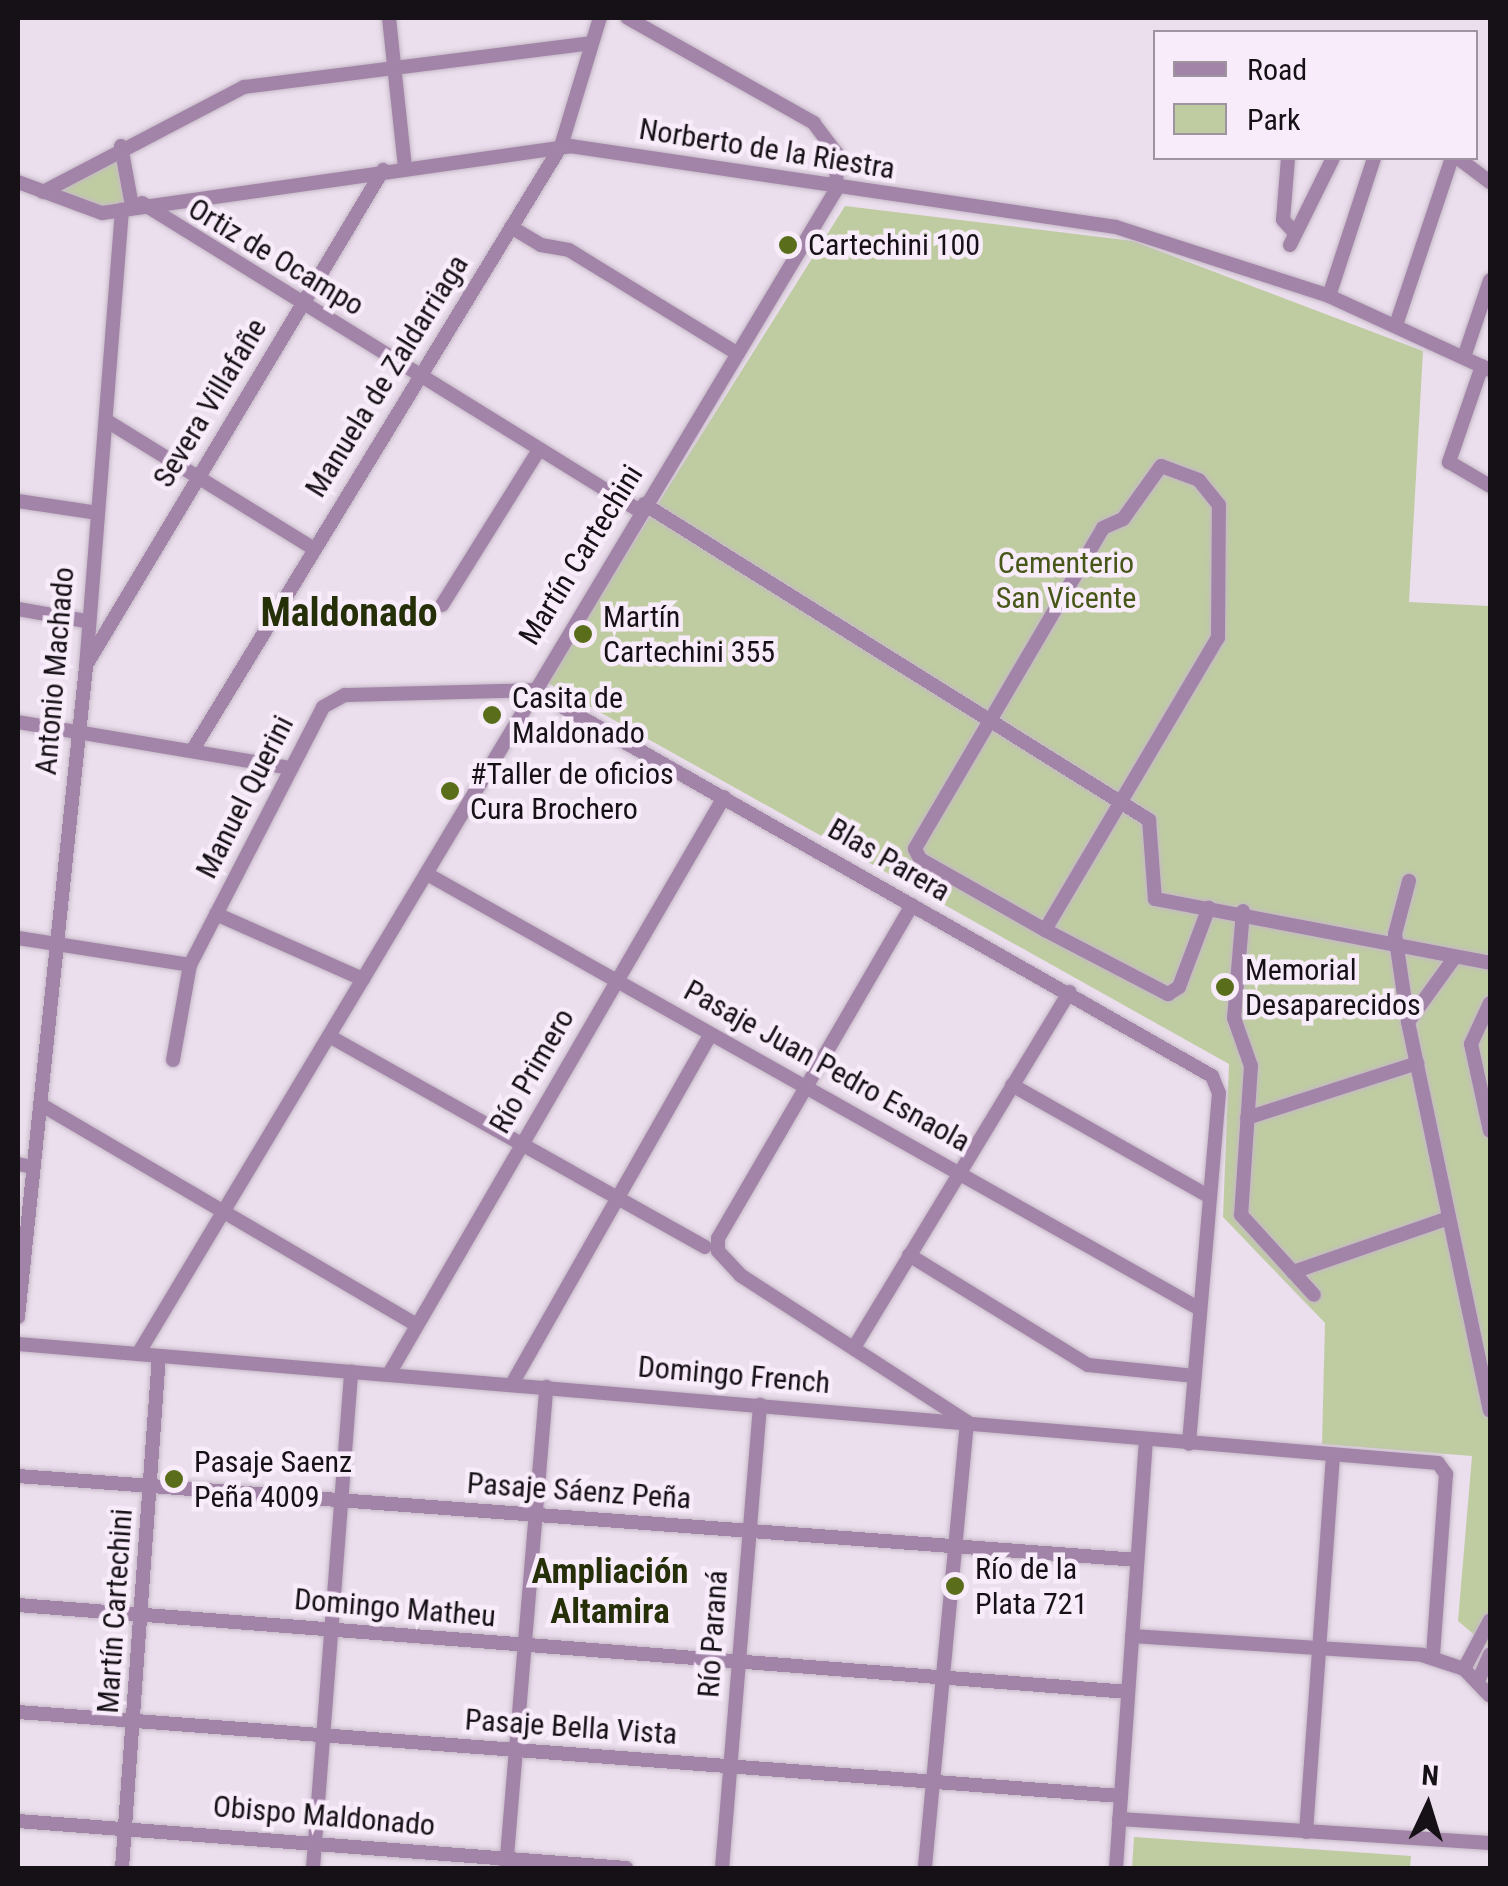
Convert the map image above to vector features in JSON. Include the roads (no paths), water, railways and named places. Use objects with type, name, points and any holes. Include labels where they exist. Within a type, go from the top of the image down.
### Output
[{"type":"street","points":[[389,18],[405,167]]},
{"type":"street","name":"Manuela de Zaldarriaga","points":[[192,751],[561,146],[600,18]]},
{"type":"street","points":[[628,18],[814,123],[837,154],[836,190]]},
{"type":"street","points":[[44,192],[121,146],[244,87],[591,43]]},
{"type":"street","name":"Antonio Machado","points":[[18,1317],[86,667],[86,621],[132,206],[121,146]]},
{"type":"street","name":"Norberto de la Riestra","points":[[18,182],[96,212],[561,146],[836,190],[1116,227],[1398,322],[1486,368]]},
{"type":"street","points":[[1288,160],[1283,220],[1292,239],[1332,160]]},
{"type":"street","points":[[1329,296],[1373,160]]},
{"type":"street","points":[[1398,322],[1454,160]]},
{"type":"street","points":[[1458,160],[1490,182]]},
{"type":"street","name":"Severa Villafañe","points":[[86,667],[383,170]]},
{"type":"street","name":"Martín Cartechini","points":[[138,1354],[642,507],[836,190]]},
{"type":"street","name":"Ortiz de Ocampo","points":[[132,206],[642,507],[1120,802],[1153,825],[1152,896],[1209,907]]},
{"type":"street","points":[[511,226],[540,245],[569,250],[738,354]]},
{"type":"street","points":[[1464,356],[1490,280]]},
{"type":"street","points":[[1486,368],[1449,462],[1490,486]]},
{"type":"street","points":[[107,421],[313,548]]},
{"type":"street","points":[[442,605],[540,450]]},
{"type":"street","points":[[1044,930],[1218,638],[1223,519],[1199,480],[1170,465],[1149,473],[1123,520],[1103,528],[916,841],[916,854],[1044,930],[1168,994],[1179,987],[1209,907],[1490,963]]},
{"type":"street","points":[[18,501],[98,513]]},
{"type":"street","points":[[18,609],[86,621]]},
{"type":"street","name":"Manuel Querini","points":[[173,1060],[190,965],[290,768],[332,699],[534,690]]},
{"type":"street","name":"Blas Parera","points":[[534,690],[1069,992],[1215,1081],[1214,1158],[1208,1196]]},
{"type":"street","points":[[18,722],[290,768]]},
{"type":"street","name":"Río Primero","points":[[389,1374],[724,797]]},
{"type":"street","name":"Pasaje Juan Pedro Esnaola","points":[[427,874],[960,1170],[1200,1309]]},
{"type":"street","points":[[1409,880],[1396,944],[1446,1218],[1490,1410]]},
{"type":"street","points":[[712,1249],[912,905]]},
{"type":"street","points":[[1243,911],[1234,1018],[1250,1059],[1241,1215],[1314,1295]]},
{"type":"street","points":[[216,914],[363,979]]},
{"type":"street","points":[[18,938],[190,965]]},
{"type":"street","points":[[1408,1022],[1455,957]]},
{"type":"street","points":[[855,1346],[1069,992]]},
{"type":"street","points":[[1490,1002],[1471,1039],[1484,1074],[1490,1131]]},
{"type":"street","points":[[512,1384],[612,1200],[710,1034]]},
{"type":"street","points":[[329,1036],[612,1200],[712,1249],[740,1275],[967,1422],[939,1679],[925,1868]]},
{"type":"street","points":[[1248,1118],[1416,1062]]},
{"type":"street","points":[[1012,1085],[1208,1196],[1189,1444]]},
{"type":"street","points":[[40,1104],[416,1326]]},
{"type":"street","points":[[18,1164],[34,1167]]},
{"type":"street","points":[[1293,1272],[1446,1218]]},
{"type":"street","points":[[909,1255],[1088,1365],[1194,1376]]},
{"type":"street","name":"Domingo French","points":[[18,1344],[760,1404],[1444,1466],[1434,1657]]},
{"type":"street","name":"Martín Cartechini","points":[[122,1868],[159,1356]]},
{"type":"street","points":[[312,1868],[352,1371]]},
{"type":"street","points":[[506,1863],[546,1387]]},
{"type":"street","name":"Río Paraná","points":[[722,1868],[760,1404]]},
{"type":"street","points":[[1116,1868],[1146,1441]]},
{"type":"street","points":[[1306,1832],[1333,1455]]},
{"type":"street","name":"Pasaje Sáenz Peña","points":[[18,1476],[1138,1560]]},
{"type":"street","name":"Domingo Matheu","points":[[18,1605],[1128,1692]]},
{"type":"street","points":[[1464,1669],[1490,1620]]},
{"type":"street","points":[[1132,1636],[1434,1657],[1479,1679],[1490,1696]]},
{"type":"street","points":[[1479,1679],[1490,1654]]},
{"type":"street","name":"Pasaje Bella Vista","points":[[18,1712],[1121,1796]]},
{"type":"street","name":"Obispo Maldonado","points":[[18,1820],[314,1843],[506,1863],[626,1868]]},
{"type":"street","points":[[1120,1820],[1490,1843]]},
{"type":"place","name":"Cartechini 100","points":[[788,245]]},
{"type":"place","name":"Martín Cartechini 355","points":[[583,634]]},
{"type":"place","name":"Casita de Maldonado","points":[[492,715]]},
{"type":"place","name":"#Taller de oficios Cura Brochero","points":[[450,791]]},
{"type":"place","name":"Memorial Desaparecidos","points":[[1225,987]]},
{"type":"place","name":"Pasaje Saenz Peña 4009","points":[[174,1479]]},
{"type":"place","name":"Río de la Plata 721","points":[[955,1586]]},
{"type":"district","name":"Maldonado","points":[[349,613]]},
{"type":"district","name":"Ampliación Altamira","points":[[610,1592]]},
{"type":"park label","name":"Cementerio San Vicente","points":[[1066,580]]}]
